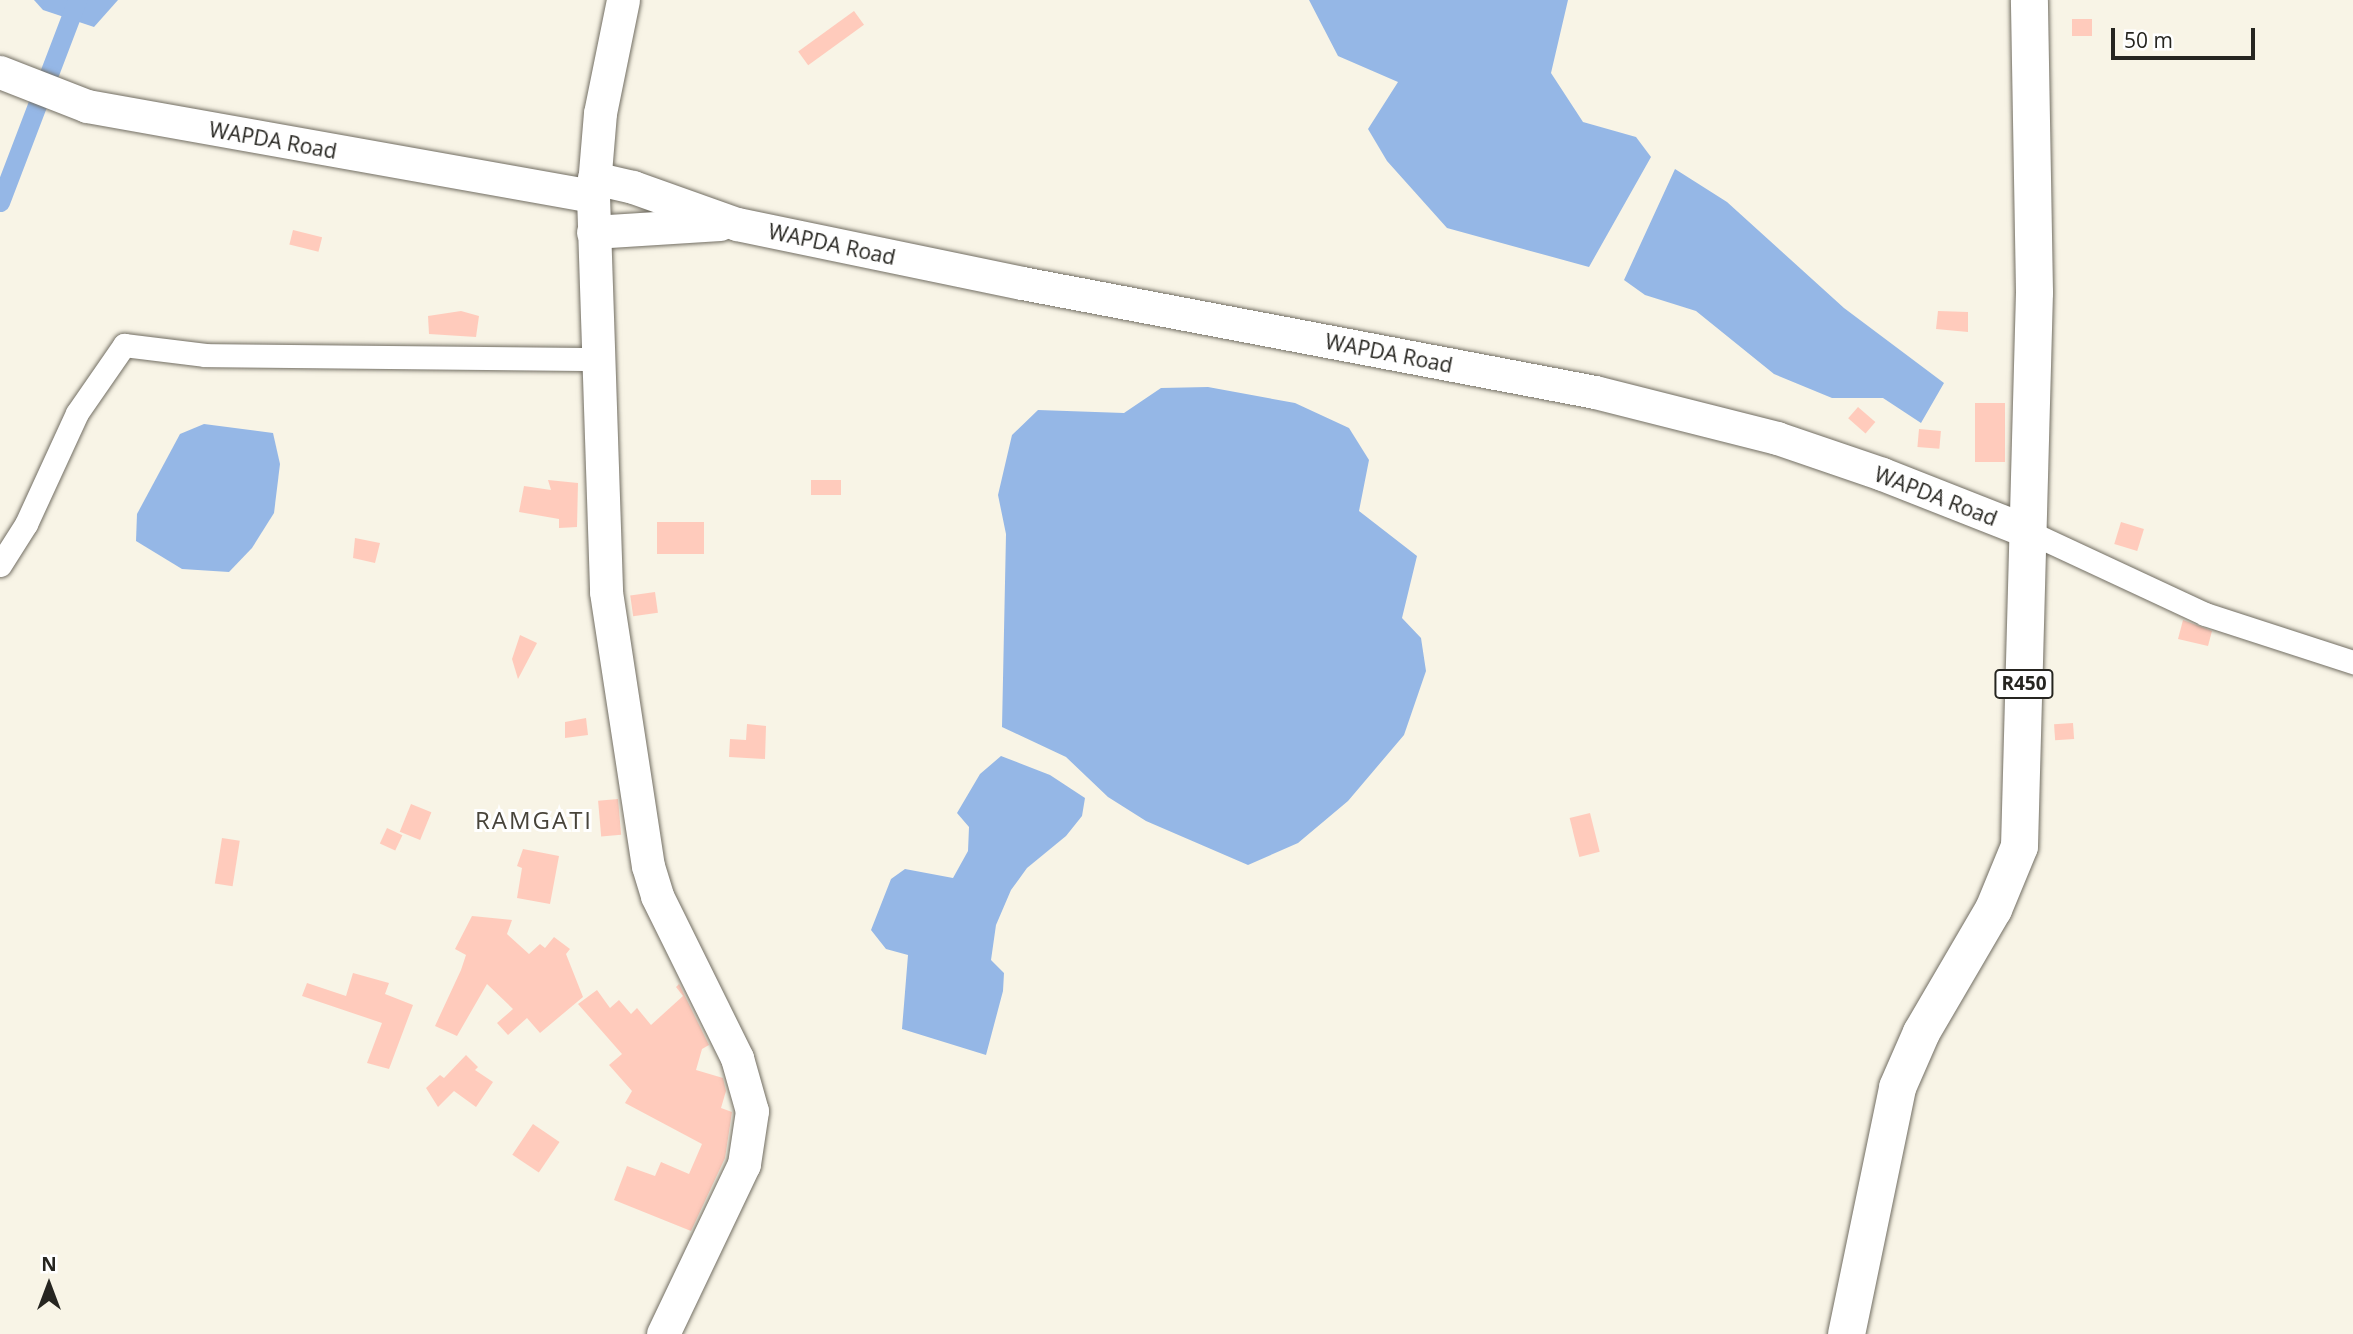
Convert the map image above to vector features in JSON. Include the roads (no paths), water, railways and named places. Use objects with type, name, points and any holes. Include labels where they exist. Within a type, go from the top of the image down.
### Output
[{"type":"main road","name":"R450","points":[[1846,1334],[1897,1087],[1921,1032],[1993,909],[2019,846],[2034,292],[2029,0]]},
{"type":"street","points":[[623,0],[600,113],[594,187],[596,359],[606,592],[648,866],[657,896],[737,1058],[752,1111],[744,1164],[663,1334]]},
{"type":"street","name":"WAPDA Road","points":[[0,72],[87,106],[594,187],[633,187],[737,223],[1021,284],[1595,392],[1777,438],[1882,474],[2027,531]]},
{"type":"street","name":"WAPDA Road","points":[[593,232],[737,223]]},
{"type":"street","points":[[0,565],[26,524],[77,413],[124,345],[205,355],[596,359]]},
{"type":"street","points":[[2027,531],[2204,614],[2353,662]]},
{"type":"water","points":[[34,0],[118,0],[94,27],[43,10]]},
{"type":"water","points":[[1309,0],[1568,0],[1551,73],[1583,122],[1636,137],[1651,157],[1589,267],[1447,228],[1387,161],[1368,129],[1398,82],[1338,56]]},
{"type":"water","points":[[1675,169],[1727,202],[1844,308],[1944,383],[1921,423],[1883,398],[1832,398],[1774,374],[1696,311],[1645,295],[1624,280]]},
{"type":"water","points":[[1208,387],[1295,403],[1349,428],[1369,460],[1359,511],[1417,556],[1402,618],[1421,638],[1426,671],[1404,735],[1348,801],[1298,843],[1248,865],[1146,821],[1108,797],[1066,757],[1002,727],[1006,534],[998,495],[1012,435],[1038,410],[1124,413],[1161,388]]},
{"type":"water","points":[[204,424],[273,433],[280,464],[274,513],[252,548],[229,572],[182,569],[136,541],[137,514],[180,434]]},
{"type":"water","points":[[1001,756],[1050,775],[1085,798],[1082,816],[1066,836],[1027,868],[1011,890],[996,925],[991,960],[1004,973],[1003,991],[986,1055],[902,1029],[908,955],[886,949],[871,930],[891,879],[905,869],[953,878],[968,851],[969,827],[957,813],[980,774]]},
{"type":"waterway","points":[[0,202],[77,0]]},
{"type":"district","name":"RAMGATI","points":[[534,820]]}]
